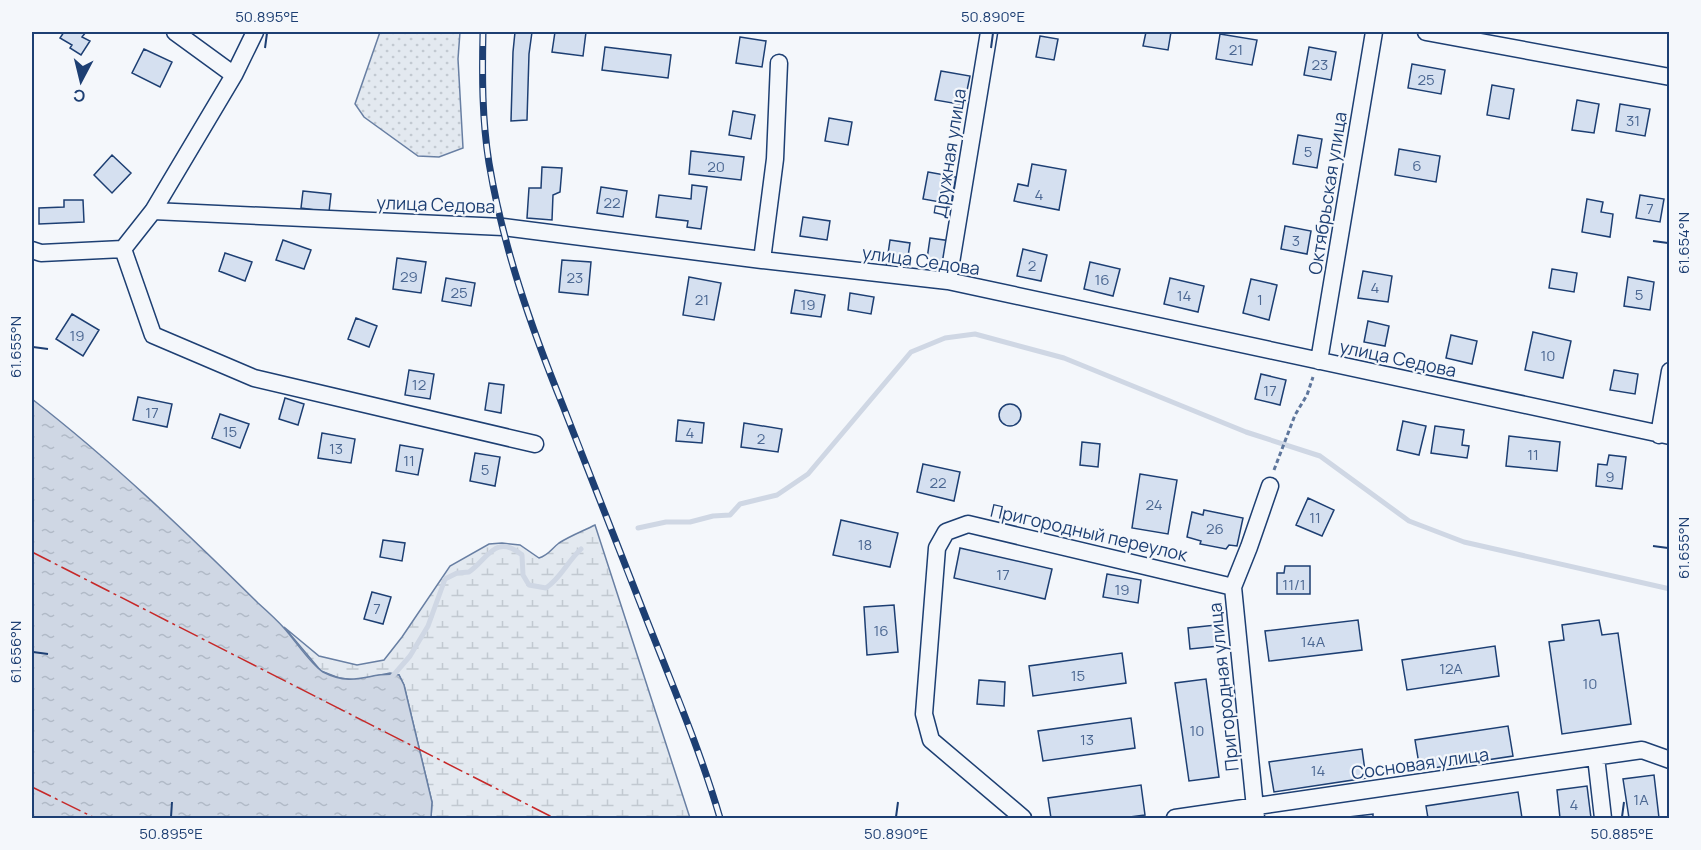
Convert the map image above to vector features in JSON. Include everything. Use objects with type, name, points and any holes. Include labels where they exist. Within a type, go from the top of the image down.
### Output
[{"type":"street","points":[[175,32],[234,75]]},
{"type":"street","points":[[32,250],[41,253],[123,249],[153,211],[234,75],[255,32]]},
{"type":"street","name":"Дружная улица","points":[[948,280],[988,32]]},
{"type":"street","name":"Октябрьская улица","points":[[1319,361],[1374,32]]},
{"type":"street","points":[[1426,32],[1670,77]]},
{"type":"street","points":[[762,260],[775,159],[778,63]]},
{"type":"street","name":"улица Седова","points":[[153,211],[503,227],[762,260],[948,280],[1664,436]]},
{"type":"street","points":[[123,249],[153,335],[254,378],[535,444]]},
{"type":"street","points":[[1664,436],[1670,371]]},
{"type":"street","name":"Пригородная улица","points":[[1255,813],[1233,587],[1271,480]]},
{"type":"street","name":"Пригородный переулок","points":[[1023,819],[931,740],[924,714],[937,548],[946,532],[968,524],[1233,587]]},
{"type":"street","name":"Сосновая улица","points":[[1175,819],[1255,813],[1642,750],[1670,760]]},
{"type":"street","points":[[1596,757],[1604,819]]},
{"type":"path","points":[[1271,480],[1295,415],[1307,395]]},
{"type":"green space","points":[[380,32],[460,32],[458,59],[463,148],[439,157],[418,156],[364,117],[355,104]]},
{"type":"green space","points":[[595,525],[690,818],[431,818],[432,802],[404,685],[399,675],[390,673],[357,680],[339,678],[321,671],[284,627],[319,656],[357,665],[384,660],[450,566],[489,544],[520,545],[539,558],[548,554],[563,540]]},
{"type":"water","points":[[32,399],[120,472],[176,524],[278,621],[319,669],[345,679],[399,675],[404,685],[432,802],[431,818],[32,818]]},
{"type":"building","points":[[64,32],[86,32],[82,37],[90,41],[81,55],[70,48],[72,45],[60,38]]},
{"type":"building","points":[[515,32],[532,32],[527,120],[511,121],[513,52]]},
{"type":"building","points":[[555,32],[586,32],[583,56],[552,52]]},
{"type":"building","points":[[1146,32],[1171,32],[1168,50],[1143,46]]},
{"type":"building","points":[[1220,34],[1257,40],[1252,65],[1216,59]]},
{"type":"building","points":[[1040,36],[1058,39],[1054,60],[1036,57]]},
{"type":"building","points":[[740,37],[766,41],[762,67],[736,63]]},
{"type":"building","points":[[605,47],[671,55],[668,78],[602,70]]},
{"type":"building","points":[[1309,47],[1336,52],[1331,80],[1304,75]]},
{"type":"building","points":[[144,49],[172,62],[160,87],[132,73]]},
{"type":"building","points":[[1412,64],[1445,70],[1441,94],[1408,88]]},
{"type":"building","points":[[941,71],[970,76],[964,105],[935,100]]},
{"type":"building","points":[[1492,85],[1514,89],[1509,119],[1487,115]]},
{"type":"building","points":[[1577,100],[1599,104],[1594,133],[1572,130]]},
{"type":"building","points":[[1620,104],[1650,109],[1645,136],[1616,131]]},
{"type":"building","points":[[733,111],[755,115],[751,139],[729,135]]},
{"type":"building","points":[[829,118],[852,122],[848,145],[825,141]]},
{"type":"building","points":[[1298,135],[1322,139],[1317,168],[1293,164]]},
{"type":"building","points":[[1399,149],[1440,156],[1436,182],[1395,175]]},
{"type":"building","points":[[691,151],[744,157],[741,180],[689,174]]},
{"type":"building","points":[[112,155],[131,173],[112,193],[94,175]]},
{"type":"building","points":[[1032,164],[1066,170],[1059,210],[1014,201],[1018,184],[1028,186]]},
{"type":"building","points":[[542,167],[562,168],[560,192],[553,195],[552,220],[527,218],[529,188],[541,188]]},
{"type":"building","points":[[928,172],[956,177],[951,204],[923,199]]},
{"type":"building","points":[[692,185],[707,187],[701,229],[687,227],[688,221],[656,217],[659,195],[691,199]]},
{"type":"building","points":[[601,187],[627,191],[623,217],[597,213]]},
{"type":"building","points":[[303,191],[331,194],[329,212],[301,208]]},
{"type":"building","points":[[1640,195],[1664,199],[1660,222],[1636,218]]},
{"type":"building","points":[[1587,199],[1603,202],[1601,212],[1613,214],[1610,237],[1582,232]]},
{"type":"building","points":[[64,200],[83,200],[84,222],[39,224],[39,208],[64,207]]},
{"type":"building","points":[[803,217],[830,221],[827,240],[800,236]]},
{"type":"building","points":[[1285,226],[1311,231],[1307,254],[1281,249]]},
{"type":"building","points":[[930,238],[951,241],[948,263],[927,259]]},
{"type":"building","points":[[283,240],[311,250],[304,269],[276,260]]},
{"type":"building","points":[[890,240],[910,243],[906,270],[886,268]]},
{"type":"building","points":[[1023,249],[1047,255],[1041,281],[1017,276]]},
{"type":"building","points":[[225,253],[252,262],[245,281],[219,271]]},
{"type":"building","points":[[397,258],[426,262],[421,293],[393,289]]},
{"type":"building","points":[[562,260],[591,262],[588,295],[559,292]]},
{"type":"building","points":[[1090,262],[1120,269],[1113,296],[1084,289]]},
{"type":"building","points":[[1552,269],[1577,273],[1574,292],[1549,288]]},
{"type":"building","points":[[1363,271],[1392,276],[1388,302],[1358,298]]},
{"type":"building","points":[[689,277],[721,283],[714,320],[683,315]]},
{"type":"building","points":[[1628,277],[1654,282],[1650,310],[1624,306]]},
{"type":"building","points":[[446,278],[475,283],[471,306],[442,301]]},
{"type":"building","points":[[1170,278],[1204,286],[1198,312],[1164,304]]},
{"type":"building","points":[[1251,279],[1277,285],[1269,320],[1243,313]]},
{"type":"building","points":[[795,290],[825,295],[821,317],[791,313]]},
{"type":"building","points":[[850,293],[874,297],[871,314],[848,310]]},
{"type":"building","points":[[72,314],[99,330],[83,356],[56,339]]},
{"type":"building","points":[[356,318],[377,326],[369,347],[348,339]]},
{"type":"building","points":[[1368,321],[1389,326],[1385,346],[1364,342]]},
{"type":"building","points":[[1533,332],[1571,341],[1563,378],[1525,370]]},
{"type":"building","points":[[1451,335],[1477,341],[1472,364],[1446,358]]},
{"type":"building","points":[[409,370],[434,374],[430,399],[405,395]]},
{"type":"building","points":[[1614,370],[1638,374],[1635,394],[1610,390]]},
{"type":"building","points":[[1261,374],[1286,380],[1280,405],[1255,399]]},
{"type":"building","points":[[489,383],[504,385],[501,413],[485,410]]},
{"type":"building","points":[[138,397],[172,404],[167,427],[133,420]]},
{"type":"building","points":[[285,398],[304,404],[298,425],[279,419]]},
{"type":"building","points":[[1010,404],[1018,407],[1021,415],[1018,423],[1010,426],[1002,423],[999,415],[1002,407]]},
{"type":"building","points":[[220,414],[249,424],[240,448],[212,438]]},
{"type":"building","points":[[678,420],[704,423],[702,443],[676,441]]},
{"type":"building","points":[[1403,421],[1426,426],[1419,455],[1397,450]]},
{"type":"building","points":[[744,423],[782,429],[778,452],[741,447]]},
{"type":"building","points":[[1435,426],[1464,430],[1462,445],[1469,446],[1467,458],[1431,453]]},
{"type":"building","points":[[322,433],[355,439],[351,463],[318,458]]},
{"type":"building","points":[[1509,436],[1560,442],[1557,471],[1506,466]]},
{"type":"building","points":[[1082,442],[1100,444],[1098,467],[1080,465]]},
{"type":"building","points":[[400,445],[423,449],[418,475],[396,471]]},
{"type":"building","points":[[475,453],[500,457],[495,486],[470,481]]},
{"type":"building","points":[[1609,455],[1626,457],[1622,489],[1596,486],[1598,464],[1607,465]]},
{"type":"building","points":[[923,464],[960,472],[954,501],[917,492]]},
{"type":"building","points":[[1140,474],[1177,480],[1168,534],[1132,528]]},
{"type":"building","points":[[1308,498],[1334,510],[1322,536],[1296,525]]},
{"type":"building","points":[[1204,510],[1243,518],[1237,546],[1229,545],[1226,549],[1200,544],[1201,541],[1187,537],[1192,512],[1203,515]]},
{"type":"building","points":[[841,520],[898,533],[890,567],[833,555]]},
{"type":"building","points":[[383,540],[405,543],[402,561],[380,557]]},
{"type":"building","points":[[960,548],[1052,569],[1045,599],[954,578]]},
{"type":"building","points":[[1285,566],[1310,566],[1310,594],[1277,594],[1277,573],[1284,573]]},
{"type":"building","points":[[1107,574],[1141,580],[1138,603],[1103,597]]},
{"type":"building","points":[[372,592],[391,597],[383,624],[364,619]]},
{"type":"building","points":[[894,605],[898,652],[867,655],[864,607]]},
{"type":"building","points":[[1358,620],[1362,650],[1269,661],[1265,631]]},
{"type":"building","points":[[1599,620],[1602,635],[1618,633],[1631,724],[1562,734],[1549,642],[1564,640],[1562,625]]},
{"type":"building","points":[[1216,625],[1219,646],[1190,649],[1188,628]]},
{"type":"building","points":[[1495,646],[1499,676],[1407,690],[1402,660]]},
{"type":"building","points":[[1122,653],[1126,683],[1033,696],[1029,666]]},
{"type":"building","points":[[1206,679],[1219,777],[1189,781],[1175,683]]},
{"type":"building","points":[[979,680],[1005,682],[1004,706],[977,704]]},
{"type":"building","points":[[1131,718],[1135,748],[1043,761],[1038,731]]},
{"type":"building","points":[[1508,726],[1513,756],[1420,770],[1415,740]]},
{"type":"building","points":[[1362,749],[1366,778],[1274,792],[1269,762]]},
{"type":"building","points":[[1654,775],[1659,818],[1629,818],[1623,779]]},
{"type":"building","points":[[1141,785],[1145,815],[1122,818],[1051,818],[1048,798]]},
{"type":"building","points":[[1587,786],[1591,818],[1560,818],[1557,790]]},
{"type":"building","points":[[1518,792],[1522,818],[1428,818],[1426,806]]},
{"type":"building","points":[[1373,814],[1373,818],[1340,818]]},
{"type":"waterway","points":[[638,528],[666,522],[690,522],[713,516],[730,515],[740,504],[777,495],[808,474],[911,352],[945,338],[975,334],[1064,358],[1246,432],[1320,456],[1409,521],[1464,542],[1670,589]]},
{"type":"waterway","points":[[391,678],[410,656],[428,626],[445,579],[457,573],[469,572],[493,550],[505,547],[522,555],[523,575],[529,585],[546,588],[556,580],[581,549]]},
{"type":"railway","points":[[483,32],[483,98],[489,163],[502,225],[519,286],[551,376],[704,767],[720,818]]},
{"type":"power","points":[[32,552],[554,818]]},
{"type":"power","points":[[32,787],[95,818]]}]
